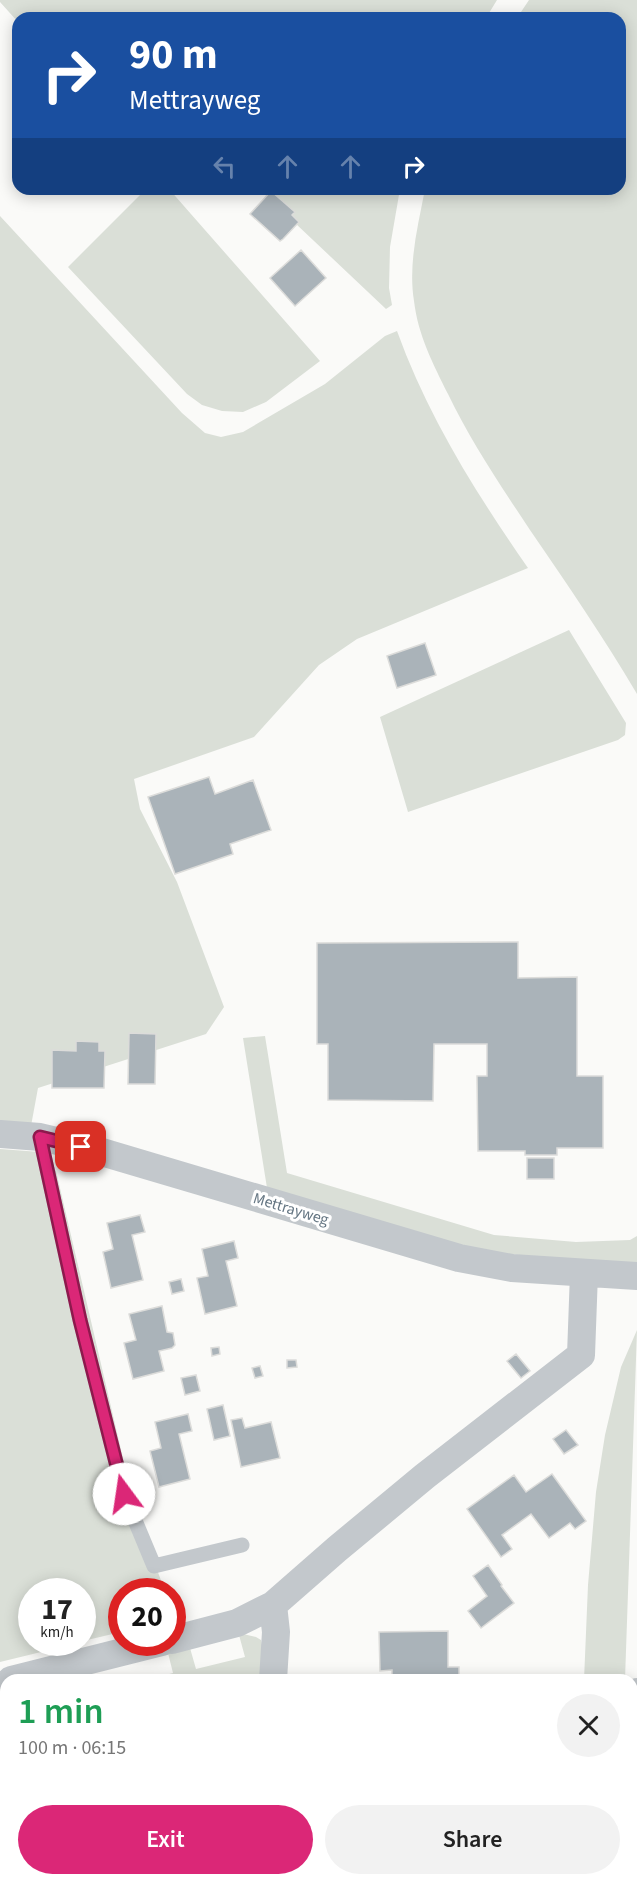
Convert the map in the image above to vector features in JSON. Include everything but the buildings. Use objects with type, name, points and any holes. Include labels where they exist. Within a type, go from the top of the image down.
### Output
[{"type":"street","name":"Mettrayweg","points":[[0,1134],[40,1137],[133,1161],[459,1258],[512,1268],[637,1276]]},
{"type":"street","points":[[186,1636],[237,1623],[273,1605],[337,1548],[425,1476],[580,1355],[584,1273]]},
{"type":"street","points":[[273,1605],[276,1632],[273,1674]]},
{"type":"street","points":[[35,1674],[108,1656]]},
{"type":"lane","points":[[40,1137],[80,1320],[124,1494],[154,1566],[242,1545]]},
{"type":"shaded area","points":[[0,0],[497,0],[490,12],[12,12],[12,15]]},
{"type":"shaded area","points":[[529,0],[637,0],[637,694],[466,429],[427,349],[416,314],[412,273],[424,195],[626,195],[626,12],[521,12]]},
{"type":"shaded area","points":[[140,195],[174,195],[320,361],[266,402],[243,412],[222,411],[202,405],[187,394],[68,267]]},
{"type":"shaded area","points":[[265,195],[399,195],[390,247],[389,288],[392,305],[386,309]]},
{"type":"shaded area","points":[[0,216],[182,413],[205,433],[221,437],[243,432],[325,384],[385,336],[397,331],[409,363],[438,424],[472,483],[528,568],[357,639],[319,665],[254,737],[134,779],[140,809],[177,882],[224,1007],[206,1034],[38,1088],[31,1126],[0,1123]]},
{"type":"shaded area","points":[[569,630],[626,723],[625,735],[618,740],[408,812],[380,717]]},
{"type":"shaded area","points":[[265,1036],[287,1173],[494,1235],[576,1242],[630,1240],[637,1236],[637,1265],[485,1252],[267,1188],[243,1038]]},
{"type":"shaded area","points":[[0,1149],[40,1152],[56,1171],[136,1514],[160,1578],[108,1578],[108,1635],[96,1638],[96,1578],[18,1578],[18,1656],[25,1656],[0,1662]]},
{"type":"shaded area","points":[[637,1330],[625,1674],[584,1674],[588,1585],[596,1492],[605,1435],[621,1367]]},
{"type":"shaded area","points":[[243,1634],[261,1640],[267,1674],[169,1674],[173,1673],[169,1656],[186,1656],[186,1649],[190,1648],[196,1669],[245,1657],[239,1635]]},
{"type":"route","points":[[81,1147],[40,1137],[80,1320],[124,1494]]}]
